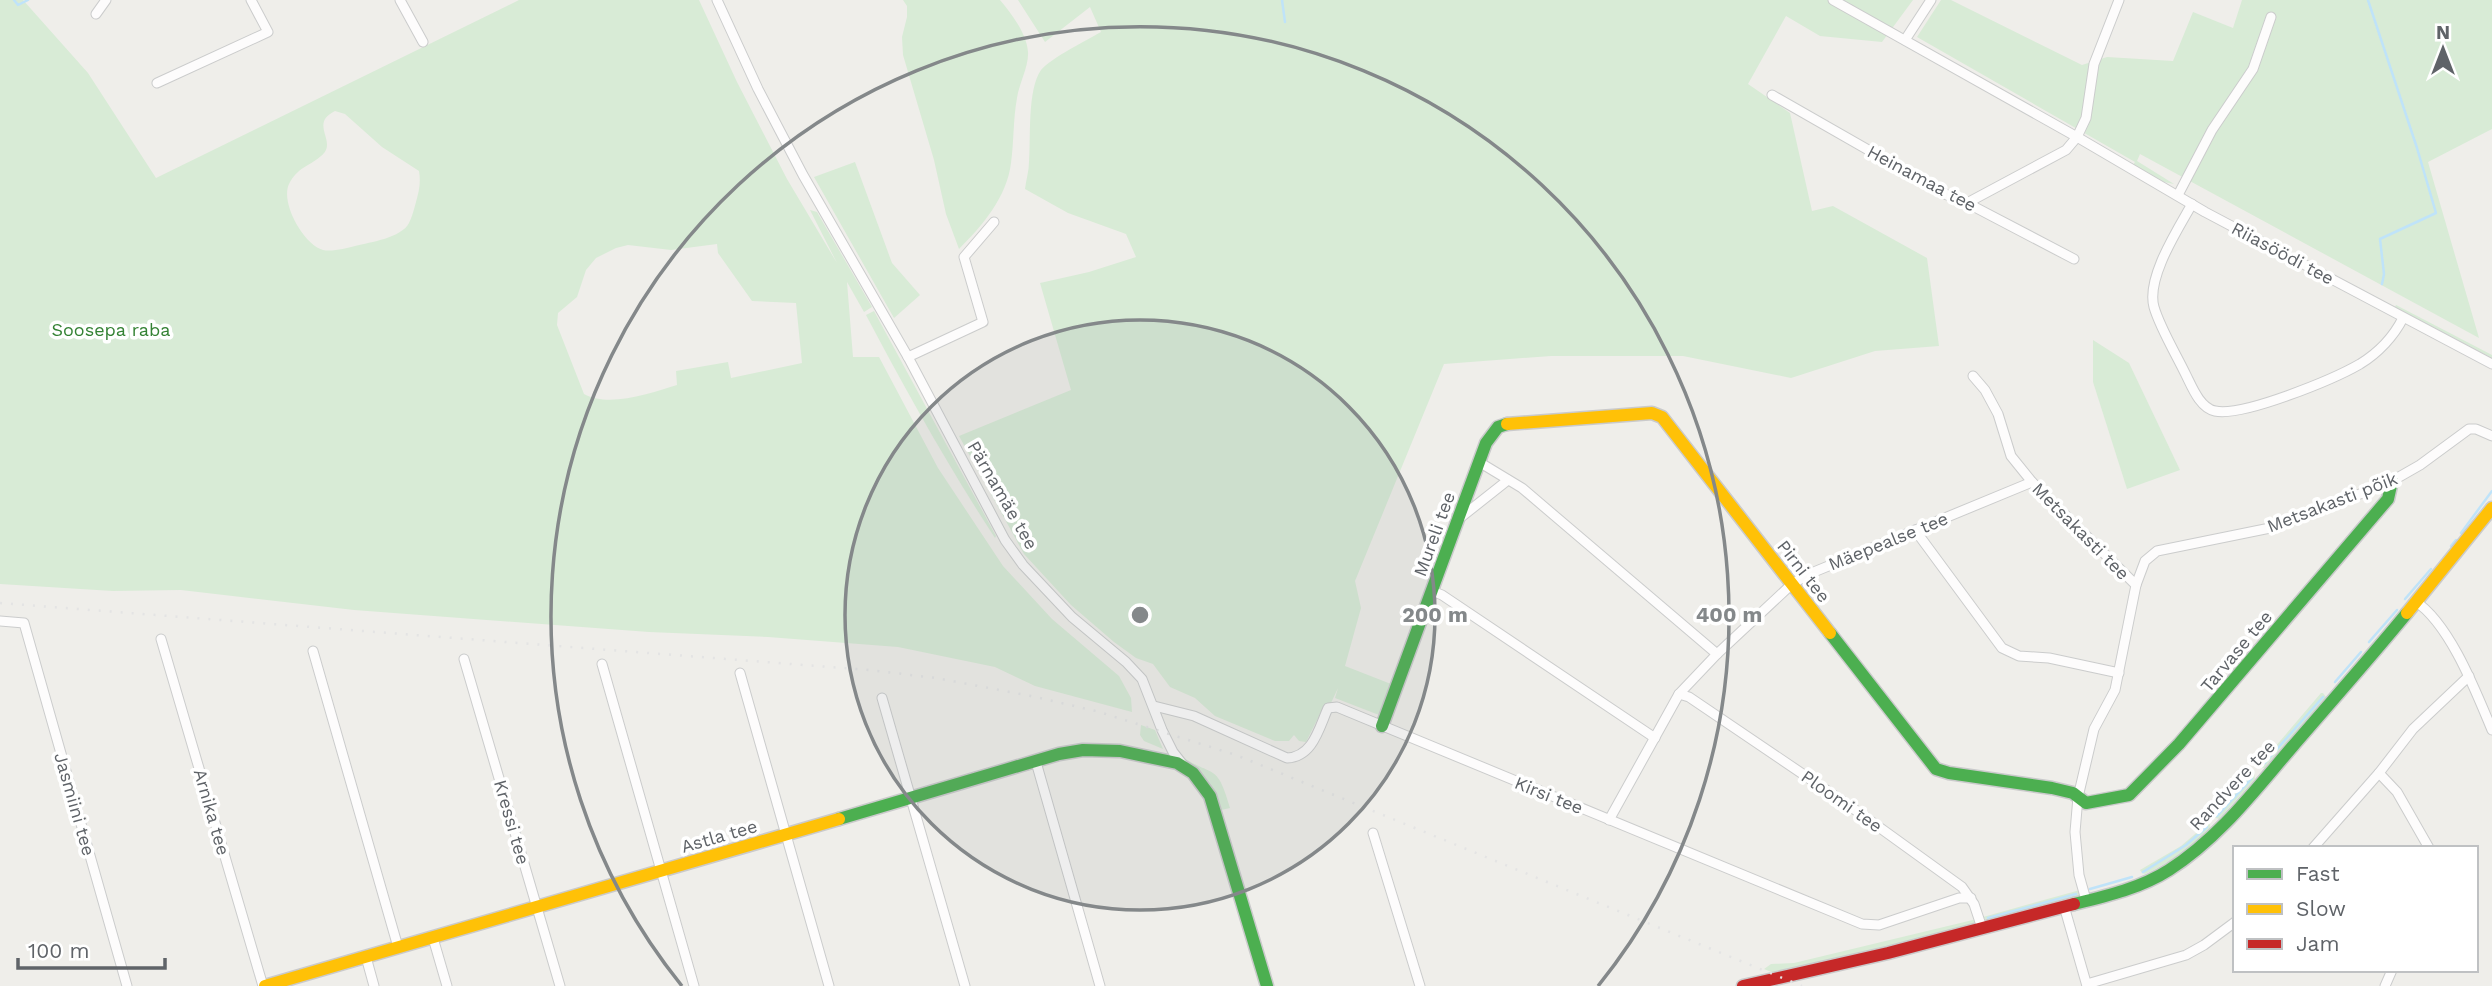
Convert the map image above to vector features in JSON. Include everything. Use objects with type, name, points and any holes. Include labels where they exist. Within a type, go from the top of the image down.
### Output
[{"type":"street","points":[[96,15],[106,0]]},
{"type":"street","points":[[157,83],[268,32],[251,0]]},
{"type":"street","points":[[400,0],[423,42]]},
{"type":"street","name":"Pärnamäe tee","points":[[717,0],[758,89],[803,175],[908,357],[1005,540],[1023,565],[1072,617],[1126,662],[1142,679],[1162,730],[1177,758],[1202,783],[1210,796],[1267,986]]},
{"type":"street","name":"Riiasöödi tee","points":[[1833,0],[2192,204],[2492,364]]},
{"type":"street","points":[[1905,40],[1931,0]]},
{"type":"street","points":[[1967,203],[2066,150],[2077,137],[2087,118],[2094,64],[2119,0]]},
{"type":"street","points":[[2178,195],[2212,130],[2253,69],[2271,17]]},
{"type":"street","name":"Heinamaa tee","points":[[1772,95],[1947,195],[2074,259]]},
{"type":"street","points":[[2192,204],[2163,258],[2156,280],[2154,306],[2188,379],[2204,406],[2215,411],[2254,406],[2332,378],[2382,348],[2403,318]]},
{"type":"street","points":[[908,357],[983,322],[964,257],[994,222]]},
{"type":"street","name":"Metsakasti tee","points":[[1973,376],[1985,390],[1997,414],[2011,456],[2032,482],[2136,585],[2115,690],[2094,729],[2078,797],[2075,832],[2079,875],[2086,901]]},
{"type":"street","name":"Pirni tee","points":[[1492,433],[1506,424],[1652,413],[1662,417],[1936,769],[2052,788],[2073,793],[2078,797]]},
{"type":"street","name":"Metsakasti põik","points":[[2136,585],[2145,561],[2157,551],[2274,527],[2392,481],[2420,465],[2469,429],[2492,436]]},
{"type":"street","name":"Mureli tee","points":[[1382,726],[1492,433]]},
{"type":"street","points":[[1479,462],[1522,488],[1717,654]]},
{"type":"street","points":[[1458,519],[1508,480]]},
{"type":"street","name":"Tarvase tee","points":[[2078,797],[2086,803],[2115,799],[2129,795],[2143,783],[2388,499],[2392,481]]},
{"type":"street","name":"Mäepealse tee","points":[[1609,820],[1672,703],[1717,654],[1792,584],[1809,574],[2032,482]]},
{"type":"street","name":"Randvere tee","points":[[1744,986],[2086,901],[2166,872],[2196,851],[2247,798],[2492,509]]},
{"type":"street","points":[[1915,530],[2002,648],[2020,656],[2049,658],[2119,673]]},
{"type":"street","points":[[1432,592],[1442,595],[1655,738]]},
{"type":"street","points":[[2415,601],[2431,615],[2461,660],[2492,730]]},
{"type":"street","name":"Jasmiini tee","points":[[0,621],[24,623],[127,986]]},
{"type":"street","name":"Arnika tee","points":[[161,639],[264,986]]},
{"type":"street","points":[[313,651],[398,947]]},
{"type":"street","name":"Kressi tee","points":[[464,659],[560,986]]},
{"type":"street","points":[[602,664],[694,986]]},
{"type":"street","points":[[740,673],[829,986]]},
{"type":"street","points":[[2315,846],[2379,773],[2413,729],[2469,676]]},
{"type":"street","name":"Ploomi tee","points":[[1679,694],[1689,697],[1847,804],[1962,887],[1971,898],[1983,928]]},
{"type":"street","points":[[882,698],[965,986]]},
{"type":"street","name":"Kirsi tee","points":[[1154,706],[1194,716],[1287,758],[1297,757],[1309,749],[1328,708],[1341,708],[1863,924],[1880,925],[1959,898],[1971,898]]},
{"type":"street","name":"Astla tee","points":[[264,986],[1070,752],[1096,749],[1126,752],[1185,767]]},
{"type":"street","points":[[1036,762],[1100,986]]},
{"type":"street","points":[[2379,773],[2397,792],[2429,846]]},
{"type":"street","points":[[1373,833],[1420,986]]},
{"type":"street","points":[[2064,906],[2087,985],[2186,955],[2233,923]]},
{"type":"street","points":[[433,938],[447,986]]},
{"type":"street","points":[[366,957],[374,986]]},
{"type":"green space","name":"Soosepa raba","points":[[0,0],[23,0],[88,73],[156,178],[519,0],[699,0],[787,179],[837,263],[810,210],[817,212],[872,307],[864,312],[847,282],[853,357],[879,357],[938,468],[1003,566],[1052,619],[1119,676],[1131,698],[1132,712],[1035,686],[995,667],[898,647],[354,610],[181,590],[113,591],[0,584]],"holes":[[[335,111],[345,114],[382,147],[419,171],[420,183],[410,221],[405,228],[393,236],[377,241],[339,250],[323,250],[316,247],[302,232],[291,212],[287,192],[296,174],[326,151],[324,122],[327,116]],[[717,244],[718,253],[752,301],[796,303],[802,363],[731,378],[728,362],[676,371],[677,385],[643,395],[606,400],[584,394],[557,325],[558,313],[577,297],[586,270],[596,258],[628,245],[671,250]]]},
{"type":"green space","points":[[903,0],[1000,0],[1018,24],[1027,45],[1028,57],[1017,98],[1009,176],[992,210],[959,249],[946,214],[934,160],[903,55],[902,37],[907,6]]},
{"type":"green space","points":[[1018,0],[1913,0],[1882,42],[1820,36],[1786,16],[1748,84],[1790,113],[1812,211],[1833,206],[1927,258],[1939,346],[1875,351],[1791,378],[1683,356],[1551,356],[1444,364],[1355,581],[1361,608],[1345,666],[1391,684],[1379,715],[1335,698],[1338,688],[1331,703],[1325,704],[1306,742],[1299,741],[1294,735],[1289,741],[1275,741],[1215,716],[1195,698],[1170,687],[1153,664],[1136,658],[1071,605],[1024,554],[959,436],[1071,390],[1040,283],[1089,272],[1136,257],[1126,234],[1068,213],[1025,189],[1032,102],[1041,70],[1101,32],[1090,7],[1045,42]]},
{"type":"green space","points":[[1941,0],[1951,0],[2082,65],[2107,57],[2173,61],[2193,12],[2233,28],[2242,0],[2492,0],[2492,129],[2428,162],[2479,338],[2140,154],[2137,161],[2174,184],[2164,182],[2133,165],[2135,162],[1917,37]]},
{"type":"green space","points":[[855,162],[892,263],[920,295],[894,318],[814,177]]},
{"type":"green space","points":[[2396,305],[2492,355],[2492,358],[2395,307]]},
{"type":"green space","points":[[874,311],[995,538],[944,456],[866,315]]},
{"type":"green space","points":[[2093,340],[2129,363],[2180,470],[2127,489],[2093,382]]},
{"type":"green space","points":[[2321,693],[2326,697],[2265,768],[2257,768]]},
{"type":"green space","points":[[1141,725],[1155,730],[1163,749],[1144,741],[1140,735]]},
{"type":"green space","points":[[1181,756],[1217,777],[1226,793],[1230,808],[1221,810],[1210,784]]},
{"type":"green space","points":[[2254,772],[2255,779],[2219,819],[2213,817]]},
{"type":"green space","points":[[2209,822],[2211,829],[2187,848],[2154,870],[2142,873],[2140,870],[2181,846]]},
{"type":"green space","points":[[2080,890],[2079,896],[1987,921],[1983,917]]},
{"type":"green space","points":[[1977,919],[1975,924],[1776,974],[1764,969],[1771,964],[1794,963]]},
{"type":"waterway","points":[[14,0],[18,5],[28,0]]},
{"type":"waterway","points":[[1282,0],[1285,22]]},
{"type":"waterway","points":[[2368,0],[2436,213],[2380,239],[2384,274],[2382,284]]},
{"type":"waterway","points":[[2461,533],[2492,491]]},
{"type":"waterway","points":[[2451,546],[2456,540]]},
{"type":"waterway","points":[[2405,599],[2431,569]]},
{"type":"waterway","points":[[2369,642],[2397,610]]},
{"type":"waterway","points":[[2335,682],[2361,652]]},
{"type":"waterway","points":[[2262,766],[2323,697]]},
{"type":"waterway","points":[[2217,816],[2252,778]]},
{"type":"waterway","points":[[2143,872],[2186,845],[2207,827]]},
{"type":"waterway","points":[[2090,889],[2132,877]]},
{"type":"waterway","points":[[1988,918],[2076,894]]},
{"type":"railway","points":[[0,603],[869,670],[936,678],[1031,696],[1096,711],[1236,755],[1802,986]]},
{"type":"traffic: fast","points":[[1382,726],[1486,443],[1498,427],[1507,424]]},
{"type":"traffic: fast","points":[[1830,633],[1936,769],[2052,788],[2073,793],[2086,803],[2129,795],[2179,744],[2388,499],[2392,481]]},
{"type":"traffic: fast","points":[[2074,904],[2147,882],[2169,870],[2204,843],[2250,796],[2407,613]]},
{"type":"traffic: fast","points":[[839,819],[1059,754],[1083,750],[1120,751],[1177,763],[1193,773],[1210,796],[1267,986]]},
{"type":"traffic: slow","points":[[1507,424],[1652,413],[1662,417],[1830,633]]},
{"type":"traffic: slow","points":[[2407,613],[2492,508]]},
{"type":"traffic: slow","points":[[265,986],[839,819]]},
{"type":"traffic: jam","points":[[1743,986],[1888,953],[2074,904]]}]
